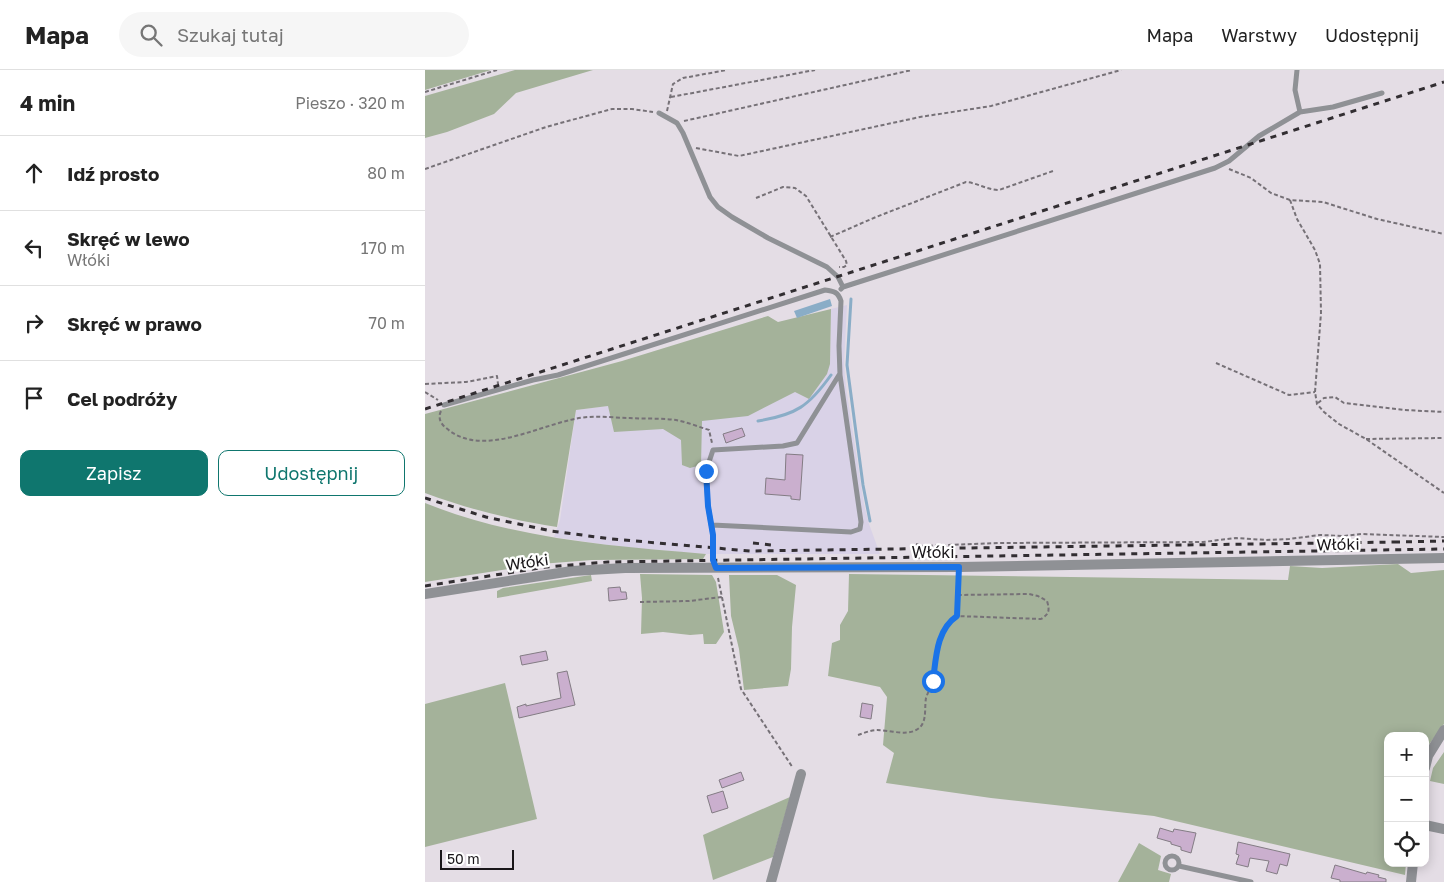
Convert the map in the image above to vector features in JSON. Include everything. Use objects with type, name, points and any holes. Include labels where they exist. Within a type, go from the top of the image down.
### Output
[{"type":"street","name":"Włóki","points":[[425,594],[583,570],[959,567],[1444,558]]},
{"type":"street","points":[[1429,754],[1444,730]]},
{"type":"street","points":[[771,882],[801,774]]},
{"type":"street","points":[[1429,826],[1444,829]]},
{"type":"street","points":[[1411,882],[1413,867]]},
{"type":"lane","points":[[1297,70],[1295,90],[1300,112]]},
{"type":"lane","points":[[839,294],[843,287],[1220,165],[1229,161],[1259,136],[1300,112],[1333,107],[1382,94]]},
{"type":"lane","points":[[659,113],[677,123],[710,197],[718,207],[731,217],[769,238],[827,267],[838,277],[843,287]]},
{"type":"lane","points":[[444,405],[533,380],[558,376],[825,290],[833,290],[839,294],[841,301],[840,375],[861,522],[860,529],[851,532],[712,525]]},
{"type":"lane","points":[[716,568],[713,560],[714,548],[708,506],[706,471],[713,450],[783,446],[797,443],[840,375]]},
{"type":"lane","points":[[1179,866],[1251,882]]},
{"type":"path","points":[[425,92],[497,70]]},
{"type":"path","points":[[666,116],[673,84],[683,78],[727,70]]},
{"type":"path","points":[[671,97],[815,70]]},
{"type":"path","points":[[677,123],[912,70]]},
{"type":"path","points":[[688,146],[715,153],[739,156],[920,117],[991,106],[1121,70]]},
{"type":"path","points":[[425,169],[546,127],[612,109],[632,109],[659,113]]},
{"type":"path","points":[[1220,165],[1251,178],[1271,193],[1290,200],[1323,202],[1377,219],[1444,234]]},
{"type":"path","points":[[830,237],[966,182],[977,183],[990,190],[999,190],[1053,171]]},
{"type":"path","points":[[756,198],[783,187],[795,188],[806,196],[847,265],[844,267],[827,267]]},
{"type":"path","points":[[1290,200],[1297,219],[1315,250],[1319,264],[1321,313],[1315,392],[1317,404],[1339,424],[1365,439],[1444,493]]},
{"type":"path","points":[[1216,363],[1289,395],[1315,392]]},
{"type":"path","points":[[425,384],[466,382],[497,376],[498,390]]},
{"type":"path","points":[[425,392],[444,405],[439,413],[442,425],[460,438],[470,441],[483,442],[505,438],[559,422],[589,417],[677,420],[709,430],[713,450]]},
{"type":"path","points":[[1317,404],[1324,398],[1335,397],[1344,403],[1404,410],[1444,412]]},
{"type":"path","points":[[1365,439],[1444,438]]},
{"type":"path","points":[[916,544],[923,546],[1000,543],[1203,542],[1236,538],[1266,540],[1320,535],[1344,536],[1362,534],[1444,537]]},
{"type":"path","points":[[858,735],[876,730],[910,732],[917,730],[922,725],[926,700],[933,681],[939,643],[946,627],[957,616],[959,567]]},
{"type":"path","points":[[716,568],[741,689],[790,766],[801,774]]},
{"type":"path","points":[[957,596],[1029,594],[1038,596],[1047,602],[1050,609],[1048,615],[1041,619],[957,616]]},
{"type":"path","points":[[640,602],[689,601],[722,597]]},
{"type":"shaded area","points":[[847,305],[844,365],[846,387],[864,504],[880,554],[706,554],[621,547],[554,537],[560,520],[576,410],[746,388],[830,364],[831,309]]},
{"type":"green space","points":[[425,70],[491,70],[425,90]]},
{"type":"green space","points":[[515,70],[593,70],[516,93],[494,114],[447,132],[425,138],[425,96]]},
{"type":"green space","points":[[831,309],[830,364],[827,374],[809,399],[795,392],[748,416],[702,421],[701,465],[690,468],[682,465],[681,440],[663,429],[614,432],[608,406],[576,410],[557,527],[490,513],[425,493],[425,414],[622,361],[768,316],[778,322]]},
{"type":"green space","points":[[425,503],[493,525],[528,533],[599,544],[706,554],[703,559],[592,560],[540,564],[425,582]]},
{"type":"green space","points":[[1398,564],[1411,573],[1444,570],[1444,724],[1429,745],[1429,732],[1384,732],[1384,867],[1406,867],[1405,875],[1154,816],[991,798],[886,783],[894,753],[883,745],[887,697],[880,687],[828,676],[832,643],[840,640],[840,625],[848,611],[849,574],[1288,580],[1290,566],[1322,568]]},
{"type":"green space","points":[[640,574],[712,575],[716,582],[724,632],[716,644],[704,644],[703,634],[690,635],[663,632],[641,634],[642,598]]},
{"type":"green space","points":[[591,575],[592,581],[497,598],[497,591],[503,588]]},
{"type":"green space","points":[[729,575],[777,575],[796,585],[791,669],[788,686],[744,690],[739,649],[731,616]]},
{"type":"green space","points":[[505,683],[537,819],[425,847],[425,704]]},
{"type":"green space","points":[[1444,752],[1444,784],[1430,781],[1433,768]]},
{"type":"green space","points":[[790,797],[773,857],[713,880],[703,835]]},
{"type":"green space","points":[[1139,843],[1161,856],[1158,870],[1171,874],[1169,882],[1118,882]]},
{"type":"water","points":[[830,299],[832,306],[797,318],[794,311]]},
{"type":"building","points":[[742,428],[745,436],[726,443],[723,434]]},
{"type":"building","points":[[786,454],[803,455],[800,500],[791,499],[791,496],[765,494],[766,478],[785,480]]},
{"type":"building","points":[[620,587],[621,592],[626,592],[627,599],[609,601],[608,588]]},
{"type":"building","points":[[546,651],[548,660],[522,665],[520,656]]},
{"type":"building","points":[[567,671],[575,705],[519,718],[517,707],[561,698],[557,673]]},
{"type":"building","points":[[862,703],[873,705],[871,719],[860,717]]},
{"type":"building","points":[[741,772],[744,780],[722,788],[719,780]]},
{"type":"building","points":[[723,791],[728,808],[712,813],[707,796]]},
{"type":"building","points":[[1160,828],[1173,832],[1174,829],[1196,833],[1191,853],[1181,850],[1181,847],[1171,844],[1171,842],[1157,838]]},
{"type":"building","points":[[1238,842],[1290,854],[1287,866],[1280,864],[1277,874],[1266,871],[1269,861],[1250,858],[1248,867],[1236,864],[1239,855],[1236,854]]},
{"type":"building","points":[[1335,865],[1366,874],[1367,872],[1379,875],[1378,877],[1386,879],[1386,882],[1340,882],[1340,880],[1331,878]]},
{"type":"waterway","points":[[851,299],[847,365],[863,485],[870,521]]},
{"type":"waterway","points":[[758,421],[782,416],[801,407],[816,394],[831,375]]},
{"type":"railway","points":[[425,409],[1444,82]]},
{"type":"railway","points":[[425,498],[486,517],[551,531],[612,539],[750,551],[1399,542]]},
{"type":"railway","points":[[1394,542],[1444,541]]},
{"type":"railway","points":[[753,543],[772,545]]},
{"type":"railway","points":[[425,586],[546,567],[608,562],[1444,549]]},
{"type":"route","points":[[706,471],[708,506],[713,535],[713,560],[716,568],[959,567],[957,616],[946,627],[939,643],[933,681]]}]
